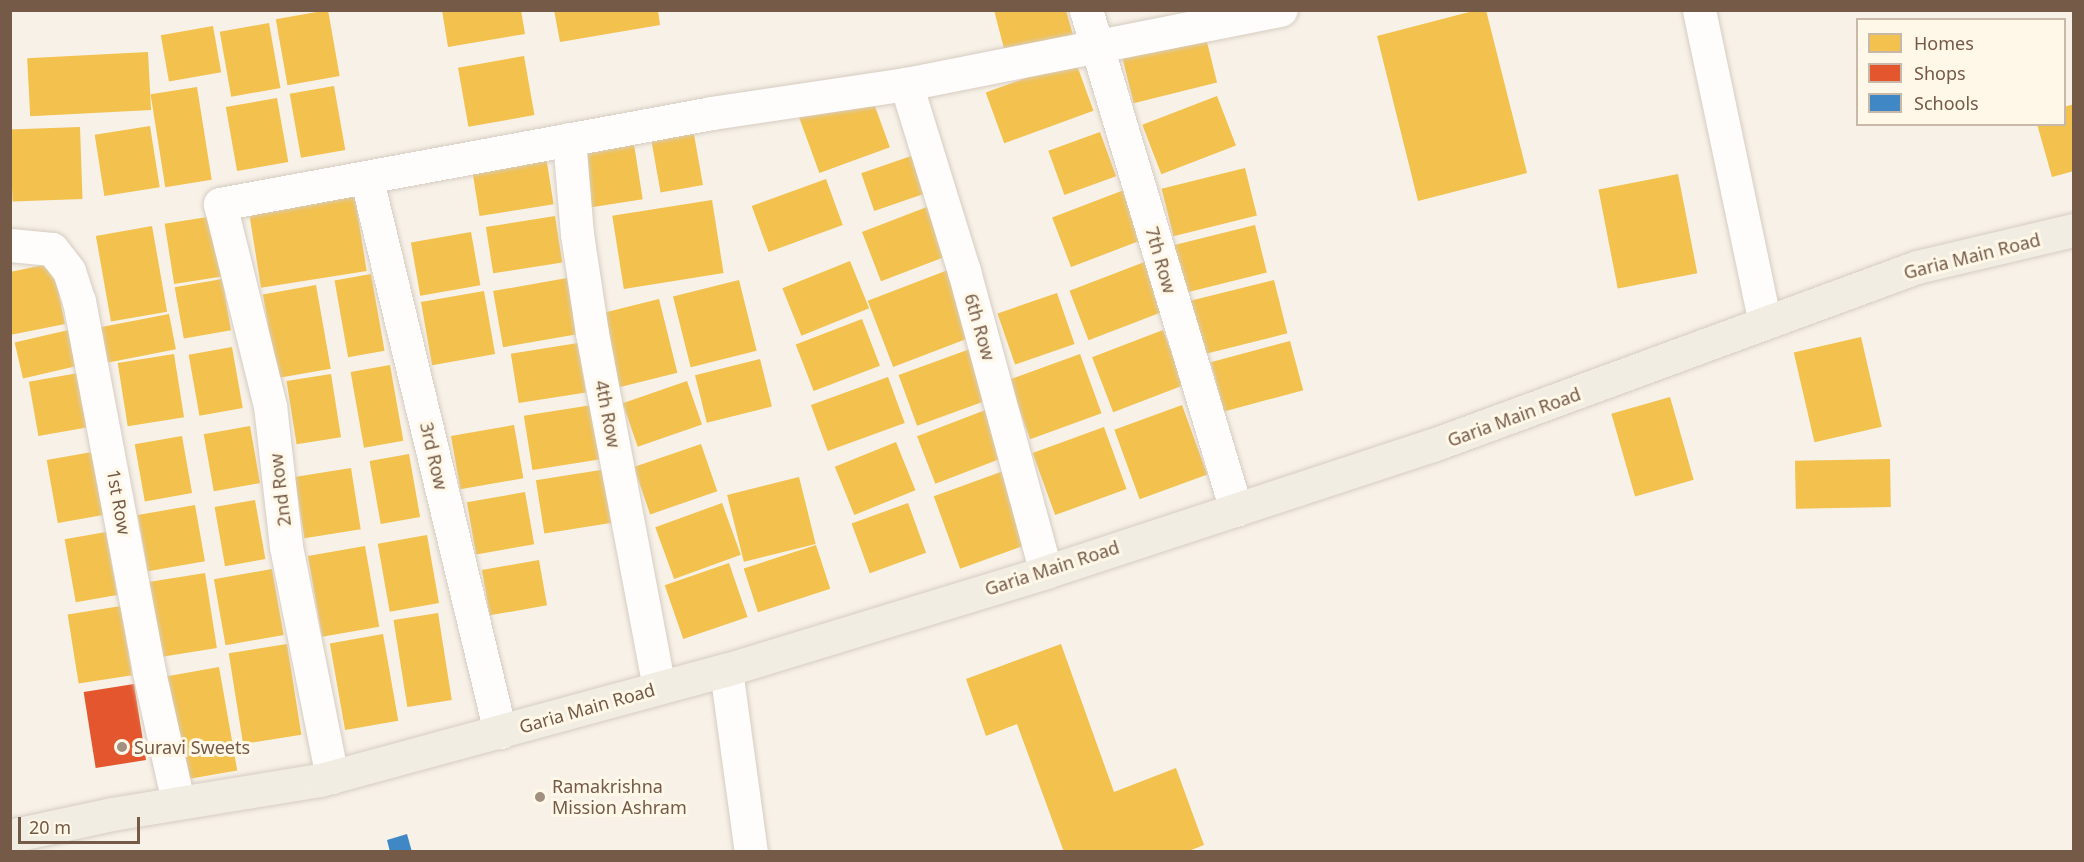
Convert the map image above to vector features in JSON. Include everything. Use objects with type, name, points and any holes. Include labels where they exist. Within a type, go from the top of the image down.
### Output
[{"type":"main road","name":"Garia Main Road","points":[[10,836],[178,802],[332,777],[726,670],[1046,572],[1542,407],[1765,321],[1917,267],[2073,230]]},
{"type":"street","name":"7th Row","points":[[1086,10],[1236,510]]},
{"type":"street","points":[[366,180],[569,139],[906,84],[1281,10]]},
{"type":"street","points":[[1699,10],[1765,321]]},
{"type":"street","name":"6th Row","points":[[906,84],[970,293],[1046,572]]},
{"type":"street","name":"4th Row","points":[[569,139],[576,234],[659,687]]},
{"type":"street","name":"2nd Row","points":[[332,777],[286,546],[270,406],[220,204],[366,180]]},
{"type":"street","name":"3rd Row","points":[[366,180],[501,732]]},
{"type":"street","name":"1st Row","points":[[10,245],[52,249],[69,271],[79,301],[149,672],[178,802]]},
{"type":"street","points":[[726,670],[751,852]]},
{"type":"building: Homes","points":[[328,10],[340,76],[287,85],[276,19]]},
{"type":"building: Homes","points":[[442,10],[521,10],[525,34],[448,47]]},
{"type":"building: Homes","points":[[554,10],[658,10],[660,25],[560,42]]},
{"type":"building: Homes","points":[[994,10],[1066,10],[1076,46],[1008,64]]},
{"type":"building: Homes","points":[[1477,10],[1486,10],[1527,173],[1418,201],[1377,36]]},
{"type":"building: Homes","points":[[269,23],[280,88],[231,97],[220,32]]},
{"type":"building: Homes","points":[[213,26],[221,72],[169,81],[161,35]]},
{"type":"building: Homes","points":[[1204,30],[1217,82],[1134,103],[1121,51]]},
{"type":"building: Homes","points":[[148,52],[151,110],[30,116],[27,58]]},
{"type":"building: Homes","points":[[524,56],[534,115],[468,127],[458,68]]},
{"type":"building: Homes","points":[[1075,60],[1093,111],[1004,143],[986,92]]},
{"type":"building: Homes","points":[[334,86],[345,150],[301,158],[290,94]]},
{"type":"building: Homes","points":[[197,87],[212,180],[165,187],[151,94]]},
{"type":"building: Homes","points":[[869,90],[890,147],[819,173],[799,116]]},
{"type":"building: Homes","points":[[1217,96],[1236,145],[1161,174],[1142,125]]},
{"type":"building: Homes","points":[[277,98],[288,162],[237,171],[226,107]]},
{"type":"building: Homes","points":[[2074,104],[2074,171],[2052,177],[2038,126],[2066,126],[2066,106]]},
{"type":"building: Homes","points":[[692,123],[703,185],[661,193],[650,130]]},
{"type":"building: Homes","points":[[150,126],[160,187],[104,196],[95,135]]},
{"type":"building: Homes","points":[[80,127],[83,199],[13,201],[10,129]]},
{"type":"building: Homes","points":[[1100,132],[1116,176],[1064,195],[1048,151]]},
{"type":"building: Homes","points":[[633,138],[643,199],[583,209],[574,147]]},
{"type":"building: Homes","points":[[545,150],[554,204],[480,216],[471,162]]},
{"type":"building: Homes","points":[[917,154],[930,192],[874,211],[861,173]]},
{"type":"building: Homes","points":[[1245,168],[1257,216],[1173,236],[1162,189]]},
{"type":"building: Homes","points":[[1678,174],[1697,273],[1618,289],[1598,189]]},
{"type":"building: Homes","points":[[826,179],[843,225],[769,252],[752,206]]},
{"type":"building: Homes","points":[[1124,190],[1143,239],[1071,267],[1052,218]]},
{"type":"building: Homes","points":[[354,191],[367,271],[261,288],[248,208]]},
{"type":"building: Homes","points":[[712,200],[724,273],[624,289],[612,216]]},
{"type":"building: Homes","points":[[932,205],[951,254],[881,281],[862,232]]},
{"type":"building: Homes","points":[[214,216],[224,276],[174,284],[165,224]]},
{"type":"building: Homes","points":[[555,216],[562,262],[493,273],[486,227]]},
{"type":"building: Homes","points":[[1255,225],[1267,273],[1183,293],[1172,246]]},
{"type":"building: Homes","points":[[152,226],[167,312],[111,322],[96,236]]},
{"type":"building: Homes","points":[[471,232],[480,285],[420,296],[411,243]]},
{"type":"building: Homes","points":[[850,261],[869,308],[801,336],[782,288]]},
{"type":"building: Homes","points":[[1147,261],[1166,310],[1089,340],[1070,291]]},
{"type":"building: Homes","points":[[53,263],[65,324],[10,335],[10,272]]},
{"type":"building: Homes","points":[[948,270],[973,336],[893,367],[868,301]]},
{"type":"building: Homes","points":[[371,274],[385,351],[348,357],[335,280]]},
{"type":"building: Homes","points":[[567,278],[577,334],[503,347],[493,291]]},
{"type":"building: Homes","points":[[222,279],[231,330],[184,339],[175,287]]},
{"type":"building: Homes","points":[[739,280],[757,351],[691,367],[673,296]]},
{"type":"building: Homes","points":[[1274,280],[1287,333],[1204,354],[1191,301]]},
{"type":"building: Homes","points":[[316,285],[331,369],[278,378],[263,294]]},
{"type":"building: Homes","points":[[484,291],[495,354],[432,365],[421,302]]},
{"type":"building: Homes","points":[[1057,293],[1075,344],[1015,365],[997,314]]},
{"type":"building: Homes","points":[[659,299],[677,373],[617,388],[599,314]]},
{"type":"building: Homes","points":[[169,314],[176,349],[107,363],[100,327]]},
{"type":"building: Homes","points":[[862,319],[880,366],[814,391],[796,344]]},
{"type":"building: Homes","points":[[77,328],[85,364],[23,378],[15,342]]},
{"type":"building: Homes","points":[[1163,330],[1184,385],[1113,412],[1092,357]]},
{"type":"building: Homes","points":[[1861,337],[1882,427],[1814,442],[1794,353]]},
{"type":"building: Homes","points":[[1290,341],[1303,390],[1224,411],[1211,362]]},
{"type":"building: Homes","points":[[578,343],[586,392],[519,403],[511,354]]},
{"type":"building: Homes","points":[[232,347],[243,408],[199,416],[189,355]]},
{"type":"building: Homes","points":[[970,349],[988,400],[917,426],[899,375]]},
{"type":"building: Homes","points":[[174,354],[184,417],[128,426],[118,363]]},
{"type":"building: Homes","points":[[1080,354],[1102,413],[1030,439],[1009,380]]},
{"type":"building: Homes","points":[[760,359],[772,407],[707,423],[695,375]]},
{"type":"building: Homes","points":[[390,365],[403,441],[364,448],[351,372]]},
{"type":"building: Homes","points":[[84,372],[94,426],[38,436],[29,382]]},
{"type":"building: Homes","points":[[331,374],[341,437],[297,444],[287,381]]},
{"type":"building: Homes","points":[[888,377],[905,423],[828,451],[811,405]]},
{"type":"building: Homes","points":[[687,381],[702,424],[638,447],[623,403]]},
{"type":"building: Homes","points":[[1670,397],[1694,480],[1635,496],[1611,414]]},
{"type":"building: Homes","points":[[592,405],[601,459],[532,470],[524,416]]},
{"type":"building: Homes","points":[[1182,405],[1207,475],[1140,499],[1114,430]]},
{"type":"building: Homes","points":[[988,409],[1006,457],[935,484],[917,436]]},
{"type":"building: Homes","points":[[514,425],[523,478],[460,489],[451,436]]},
{"type":"building: Homes","points":[[250,426],[260,483],[214,491],[204,434]]},
{"type":"building: Homes","points":[[1104,427],[1127,489],[1055,515],[1033,453]]},
{"type":"building: Homes","points":[[182,436],[192,493],[145,501],[135,444]]},
{"type":"building: Homes","points":[[896,442],[915,490],[854,515],[835,467]]},
{"type":"building: Homes","points":[[701,444],[717,491],[650,514],[634,467]]},
{"type":"building: Homes","points":[[92,452],[103,515],[58,523],[47,460]]},
{"type":"building: Homes","points":[[409,454],[420,517],[381,524],[370,461]]},
{"type":"building: Homes","points":[[1890,459],[1891,507],[1796,509],[1795,461]]},
{"type":"building: Homes","points":[[351,468],[361,529],[304,538],[295,477]]},
{"type":"building: Homes","points":[[607,469],[615,522],[544,534],[536,480]]},
{"type":"building: Homes","points":[[1009,469],[1035,541],[960,569],[934,496]]},
{"type":"building: Homes","points":[[799,477],[816,544],[744,562],[727,495]]},
{"type":"building: Homes","points":[[525,492],[534,544],[476,554],[467,502]]},
{"type":"building: Homes","points":[[255,500],[265,559],[225,566],[215,507]]},
{"type":"building: Homes","points":[[722,503],[741,555],[674,579],[655,527]]},
{"type":"building: Homes","points":[[908,503],[926,553],[870,573],[852,524]]},
{"type":"building: Homes","points":[[195,505],[205,561],[148,571],[138,515]]},
{"type":"building: Homes","points":[[106,532],[117,595],[76,602],[65,539]]},
{"type":"building: Homes","points":[[427,535],[439,603],[390,612],[378,544]]},
{"type":"building: Homes","points":[[816,545],[830,589],[758,612],[744,568]]},
{"type":"building: Homes","points":[[365,546],[379,627],[322,637],[308,556]]},
{"type":"building: Homes","points":[[539,560],[547,605],[490,615],[482,570]]},
{"type":"building: Homes","points":[[729,563],[748,617],[683,639],[665,585]]},
{"type":"building: Homes","points":[[272,569],[284,635],[226,645],[214,579]]},
{"type":"building: Homes","points":[[205,573],[217,648],[161,657],[149,582]]},
{"type":"building: Homes","points":[[121,606],[132,675],[79,684],[68,614]]},
{"type":"building: Homes","points":[[438,613],[452,700],[407,707],[394,620]]},
{"type":"building: Homes","points":[[383,634],[398,721],[345,730],[330,643]]},
{"type":"building: Homes","points":[[287,644],[301,735],[243,744],[229,653]]},
{"type":"building: Homes","points":[[1061,644],[1114,792],[1176,768],[1204,845],[1186,852],[1064,852],[1017,724],[986,736],[966,679]]},
{"type":"building: Homes","points":[[219,667],[237,770],[184,780],[166,676]]},
{"type":"building: Shops","points":[[134,684],[146,760],[96,768],[84,692]]},
{"type":"building: Schools","points":[[407,834],[412,852],[390,852],[387,840]]},
{"type":"place","name":"Suravi Sweets","points":[[122,747]]},
{"type":"place","name":"Ramakrishna Mission Ashram","points":[[540,797]]}]
